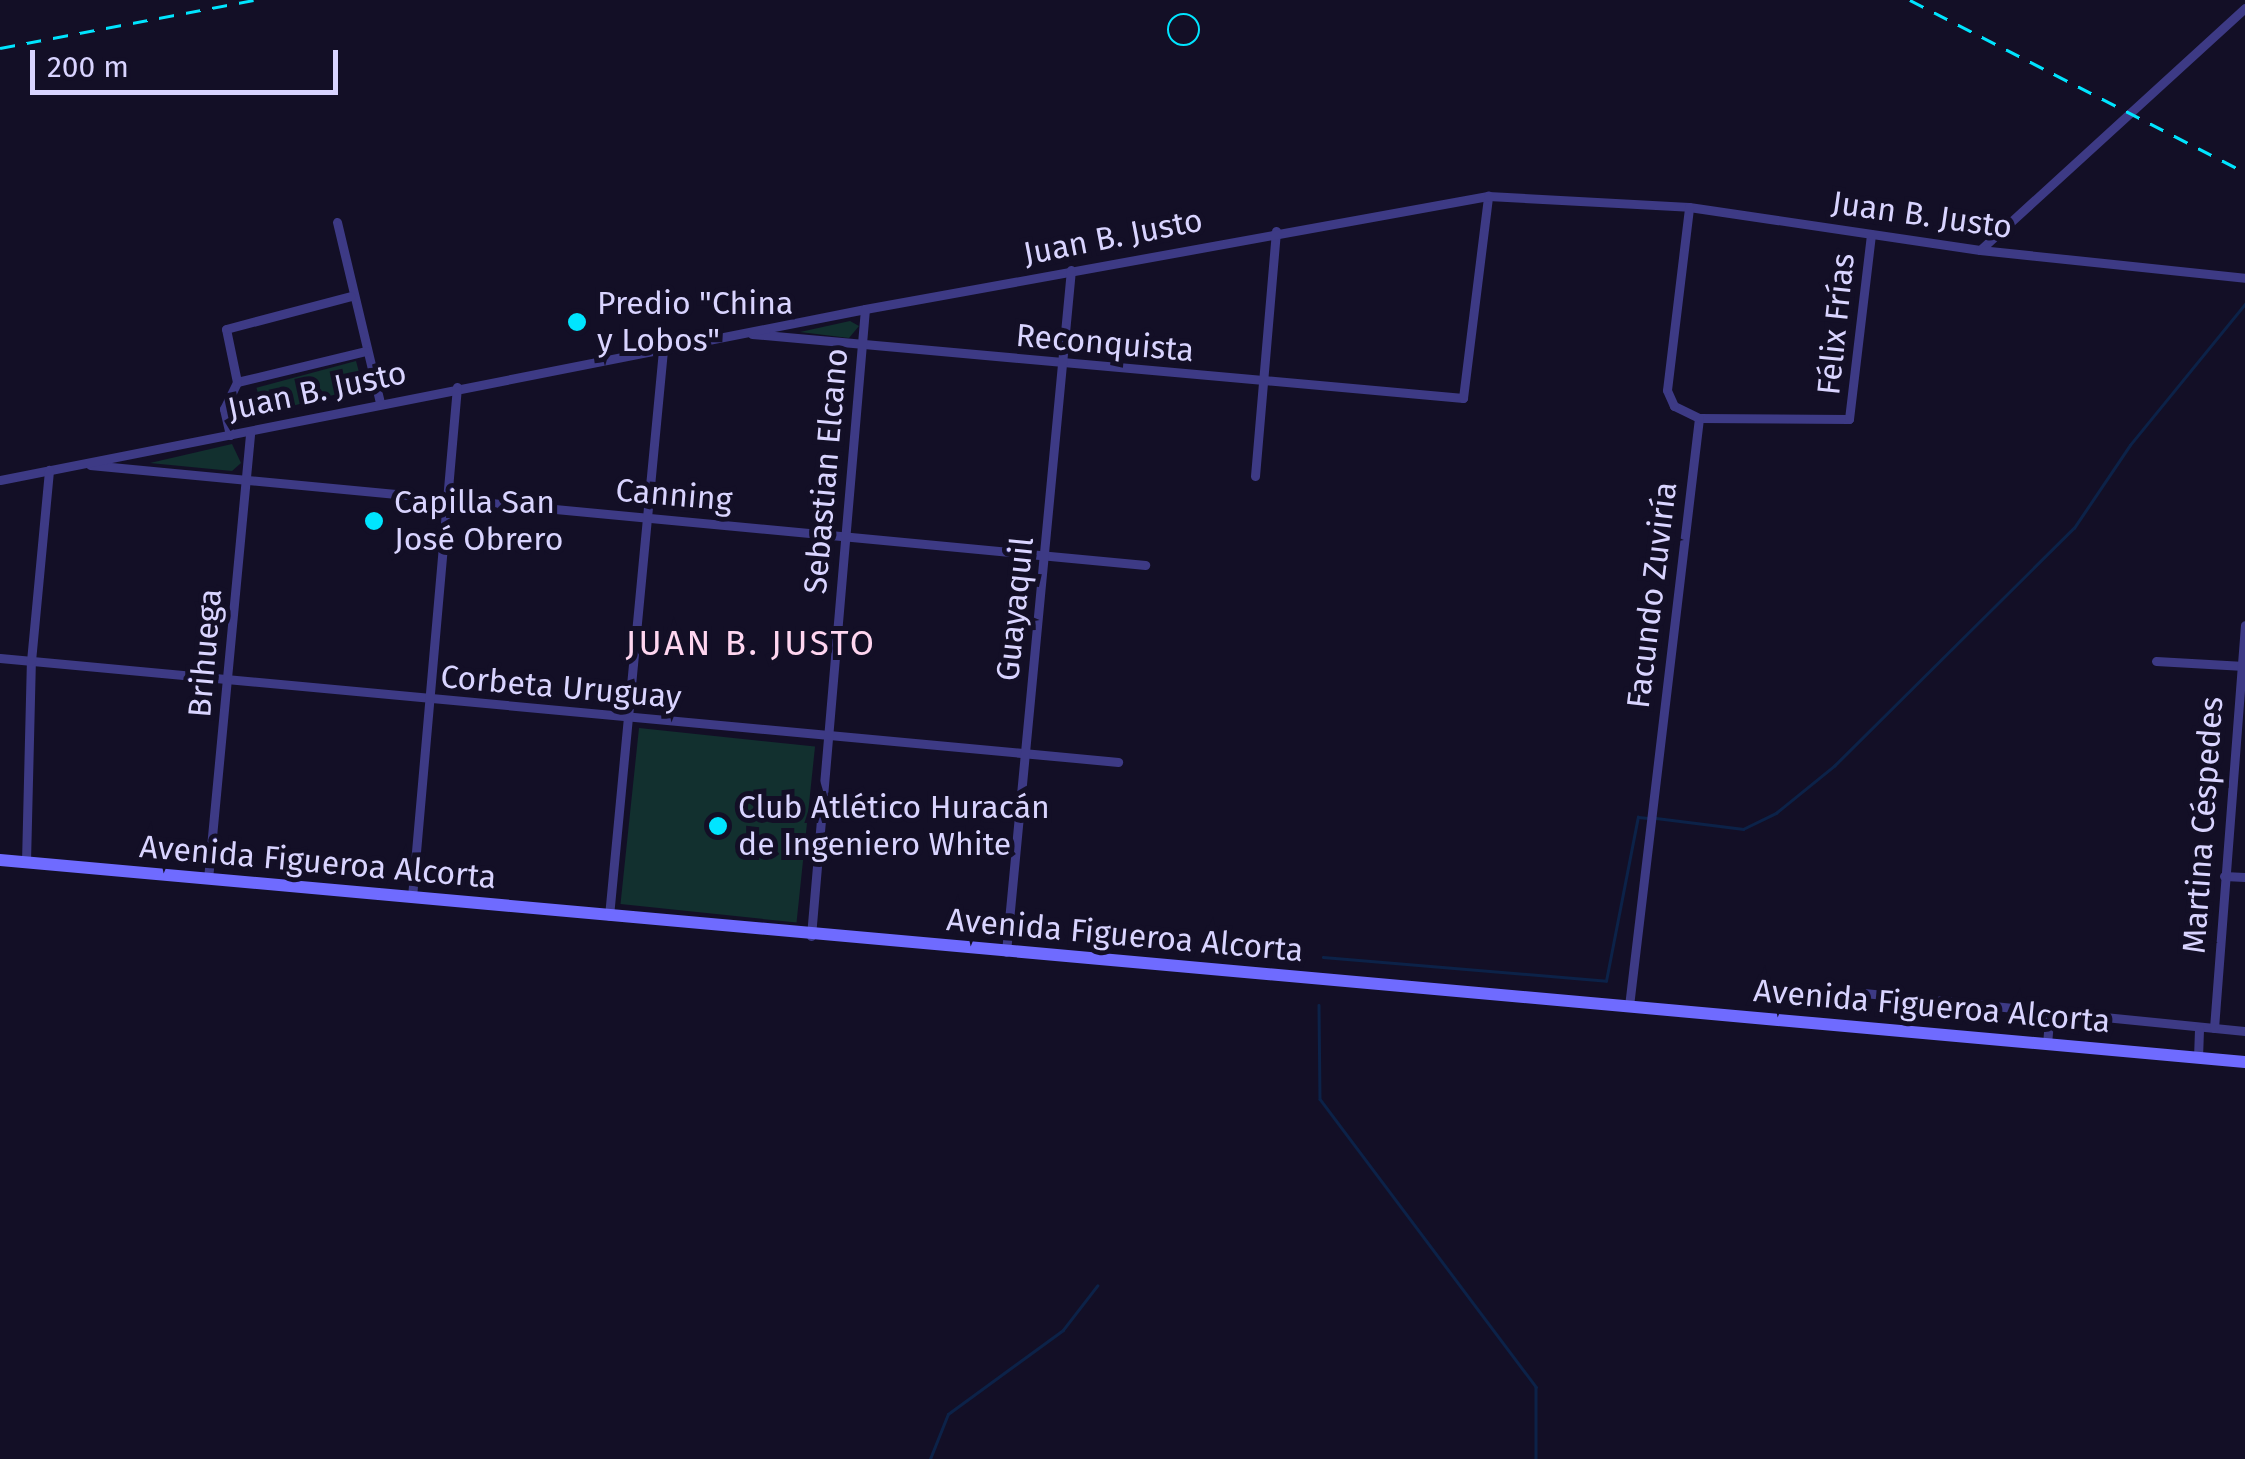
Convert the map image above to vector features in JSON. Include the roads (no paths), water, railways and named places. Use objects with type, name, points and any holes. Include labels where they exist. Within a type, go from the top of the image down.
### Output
[{"type":"main road","name":"Avenida Figueroa Alcorta","points":[[0,860],[811,936],[2245,1062]]},
{"type":"street","points":[[1980,250],[2245,8]]},
{"type":"street","name":"Juan B. Justo","points":[[0,480],[456,387],[1276,231],[1488,196],[1690,207],[1980,250],[2245,278]]},
{"type":"street","name":"Reconquista","points":[[743,333],[1063,366],[1463,398],[1488,196]]},
{"type":"street","points":[[1690,207],[1667,390],[1674,406],[1699,418]]},
{"type":"street","points":[[337,222],[351,296],[380,403]]},
{"type":"street","points":[[1255,476],[1276,231]]},
{"type":"street","name":"Félix Frías","points":[[1699,418],[1849,419],[1871,234]]},
{"type":"street","name":"Guayaquil","points":[[1006,952],[1071,270]]},
{"type":"street","points":[[230,434],[224,409],[237,382],[226,329],[351,296]]},
{"type":"street","name":"Sebastian Elcano","points":[[811,936],[866,309]]},
{"type":"street","points":[[237,382],[366,350]]},
{"type":"street","points":[[609,916],[663,350]]},
{"type":"street","points":[[412,898],[456,387]]},
{"type":"street","name":"Facundo Zuviría","points":[[1629,1006],[1699,418]]},
{"type":"street","name":"Brihuega","points":[[208,879],[250,430]]},
{"type":"street","name":"Canning","points":[[78,464],[1145,565]]},
{"type":"street","points":[[26,862],[31,661],[49,470]]},
{"type":"street","name":"Martina Céspedes","points":[[2214,1028],[2245,625]]},
{"type":"street","name":"Corbeta Uruguay","points":[[0,658],[428,701],[1118,762]]},
{"type":"street","points":[[2156,660],[2243,666]]},
{"type":"street","points":[[2224,876],[2245,877]]},
{"type":"street","points":[[1864,993],[2245,1032]]},
{"type":"street","points":[[2048,1044],[2050,1012]]},
{"type":"street","points":[[2198,1058],[2199,1028]]},
{"type":"waterway","points":[[1656,818],[1743,829],[1776,813],[1834,766],[2074,528],[2130,445],[2245,304]]},
{"type":"waterway","points":[[1323,957],[1606,981],[1638,817],[1648,818]]},
{"type":"waterway","points":[[1319,1005],[1320,1099],[1536,1387],[1536,1459]]},
{"type":"waterway","points":[[930,1459],[948,1414],[1063,1330],[1097,1286]]},
{"type":"railway","points":[[0,48],[254,0]]},
{"type":"railway","points":[[1910,0],[2245,172]]},
{"type":"railway","points":[[1184,14],[1195,19],[1200,30],[1195,41],[1184,46],[1173,41],[1168,30],[1173,19],[1184,14]]},
{"type":"place","name":"Predio \"China y Lobos\"","points":[[577,322]]},
{"type":"place","name":"Capilla San José Obrero","points":[[374,521]]},
{"type":"place","name":"Club Atlético Huracán de Ingeniero White","points":[[718,826]]},
{"type":"district","name":"JUAN B. JUSTO","points":[[751,643]]}]
